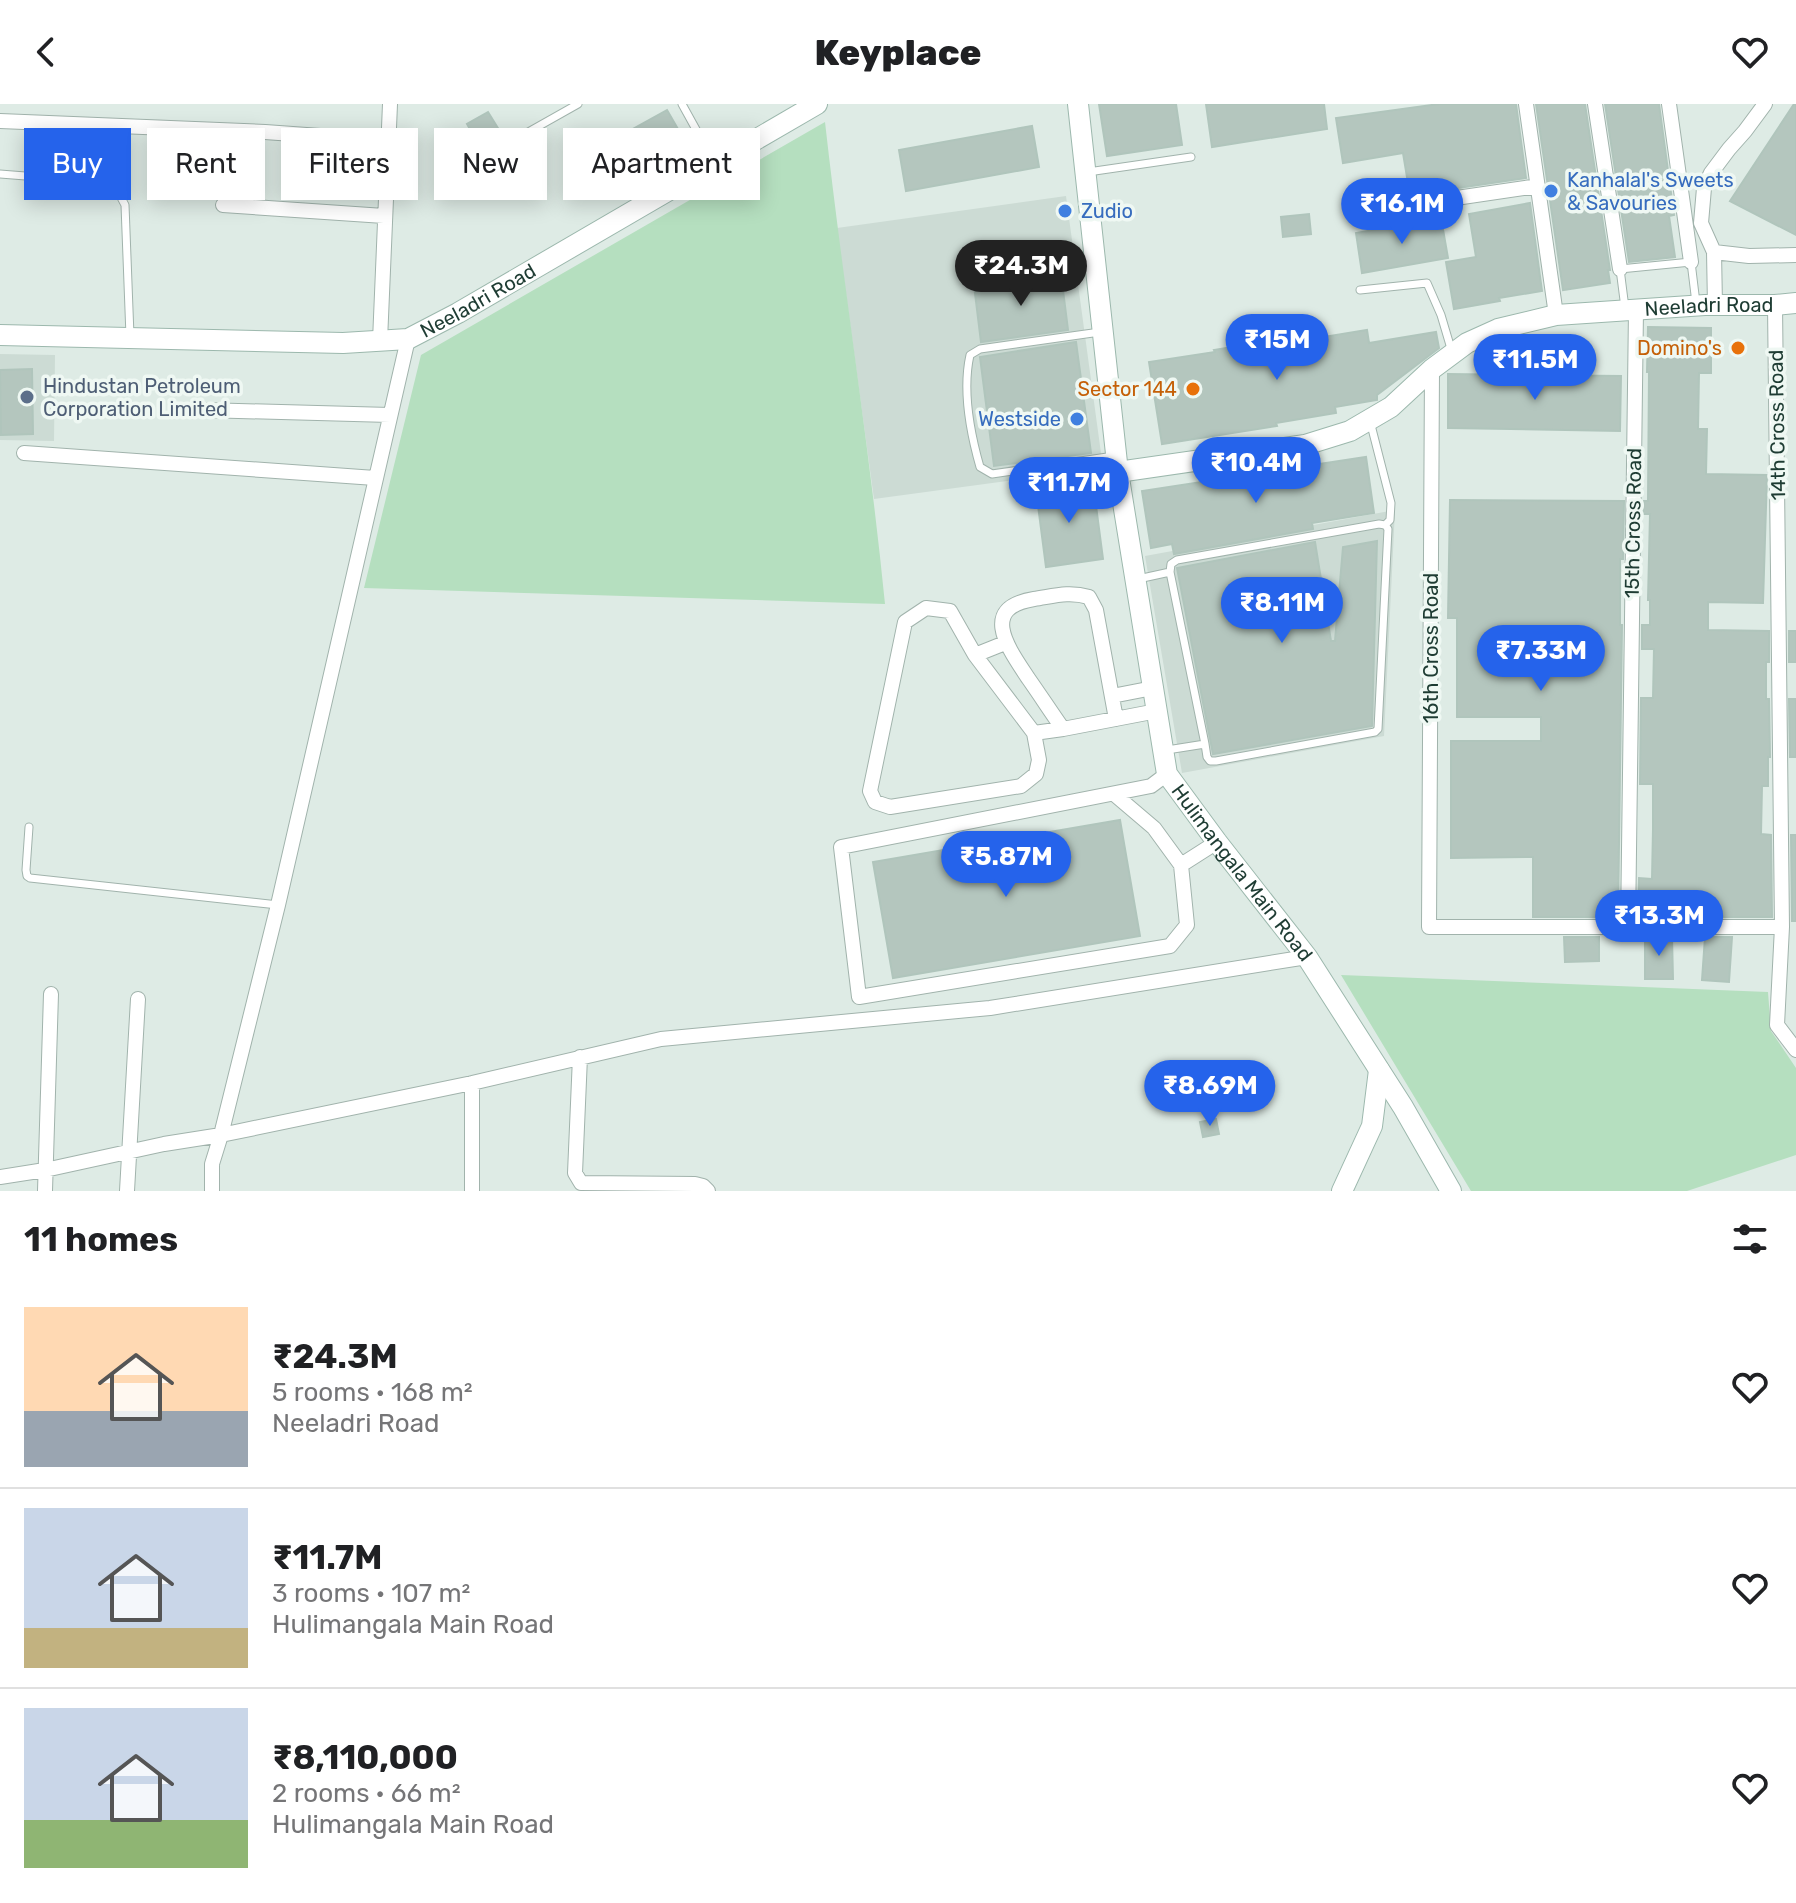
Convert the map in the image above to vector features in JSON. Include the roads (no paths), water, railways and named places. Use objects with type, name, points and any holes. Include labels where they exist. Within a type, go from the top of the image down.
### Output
[{"type":"main road","name":"Neeladri Road","points":[[760,138],[817,104]]},
{"type":"main road","points":[[1078,104],[1117,464]]},
{"type":"main road","name":"Neeladri Road","points":[[0,335],[343,343],[408,339],[653,200]]},
{"type":"main road","name":"Neeladri Road","points":[[1117,464],[1305,445],[1350,431],[1391,407],[1432,369],[1467,343],[1498,329],[1556,315],[1706,305],[1786,304]]},
{"type":"main road","name":"Hulimangala Main Road","points":[[1117,464],[1167,774],[1307,957],[1403,1107],[1451,1191]]},
{"type":"main road","points":[[1342,1191],[1372,1126],[1379,1070]]},
{"type":"street","points":[[389,128],[390,104]]},
{"type":"street","points":[[1526,104],[1556,315]]},
{"type":"street","points":[[1595,104],[1620,269]]},
{"type":"street","points":[[1669,104],[1691,262]]},
{"type":"street","points":[[1706,305],[1714,252],[1701,223],[1704,188],[1711,173],[1765,104]]},
{"type":"street","points":[[0,121],[281,133]]},
{"type":"street","points":[[1354,213],[1538,186]]},
{"type":"street","points":[[380,341],[385,200]]},
{"type":"street","points":[[223,205],[384,216]]},
{"type":"street","points":[[1714,252],[1749,256],[1796,255]]},
{"type":"street","name":"14th Cross Road","points":[[1786,304],[1782,927],[1777,1025],[1796,1050]]},
{"type":"street","name":"15th Cross Road","points":[[1628,928],[1630,310]]},
{"type":"street","points":[[212,1191],[212,1164],[278,905],[408,339]]},
{"type":"street","name":"16th Cross Road","points":[[1432,369],[1429,927],[1628,928]]},
{"type":"street","points":[[203,410],[390,415]]},
{"type":"street","points":[[24,453],[375,478]]},
{"type":"street","points":[[1063,729],[1005,643],[1002,621],[1009,608],[1022,601],[1074,592],[1089,597],[1096,610],[1116,719]]},
{"type":"street","points":[[926,608],[950,611],[975,655],[1034,733],[1039,760],[1036,774],[1021,786],[890,807],[875,802],[870,791],[905,622],[926,608]]},
{"type":"street","points":[[975,655],[1005,643]]},
{"type":"street","points":[[1112,696],[1153,688]]},
{"type":"street","points":[[1034,733],[1157,711]]},
{"type":"street","points":[[1114,794],[1154,828],[1181,865],[1187,925],[1170,946],[859,997],[841,847],[1151,786],[1167,774]]},
{"type":"street","points":[[1181,865],[1217,842]]},
{"type":"street","points":[[1628,928],[1782,927]]},
{"type":"street","points":[[0,1177],[472,1083],[661,1039],[990,1008],[1307,957]]},
{"type":"street","points":[[45,1191],[51,994]]},
{"type":"street","points":[[127,1191],[138,999]]},
{"type":"street","points":[[580,1057],[575,1173],[581,1183],[593,1188],[695,1184],[708,1191]]},
{"type":"street","points":[[472,1083],[472,1191]]},
{"type":"lane","points":[[535,128],[578,104]]},
{"type":"lane","points":[[682,104],[695,128]]},
{"type":"lane","points":[[1085,172],[1191,157]]},
{"type":"lane","points":[[0,174],[101,182],[117,190],[125,205],[130,338]]},
{"type":"lane","points":[[1630,310],[1620,269],[1691,262],[1706,305]]},
{"type":"lane","points":[[1360,290],[1427,283],[1453,354]]},
{"type":"lane","points":[[1102,331],[980,349],[970,355],[966,385],[980,467],[992,474],[1117,464]]},
{"type":"lane","points":[[1370,419],[1391,503],[1390,520],[1385,525]]},
{"type":"lane","points":[[1385,525],[1388,529],[1378,729],[1210,761],[1170,572],[1171,564],[1177,560],[1385,525]]},
{"type":"lane","points":[[1136,579],[1170,572]]},
{"type":"lane","points":[[1164,751],[1205,744]]},
{"type":"lane","points":[[29,827],[26,870],[30,878],[278,905]]},
{"type":"place","name":"Kanhalal's Sweets & Savouries","points":[[1551,191]]},
{"type":"place","name":"Zudio","points":[[1065,211]]},
{"type":"place","name":"Domino's","points":[[1738,348]]},
{"type":"place","name":"Sector 144","points":[[1193,389]]},
{"type":"place","name":"Hindustan Petroleum Corporation Limited","points":[[27,397]]},
{"type":"place","name":"Westside","points":[[1077,419]]}]
